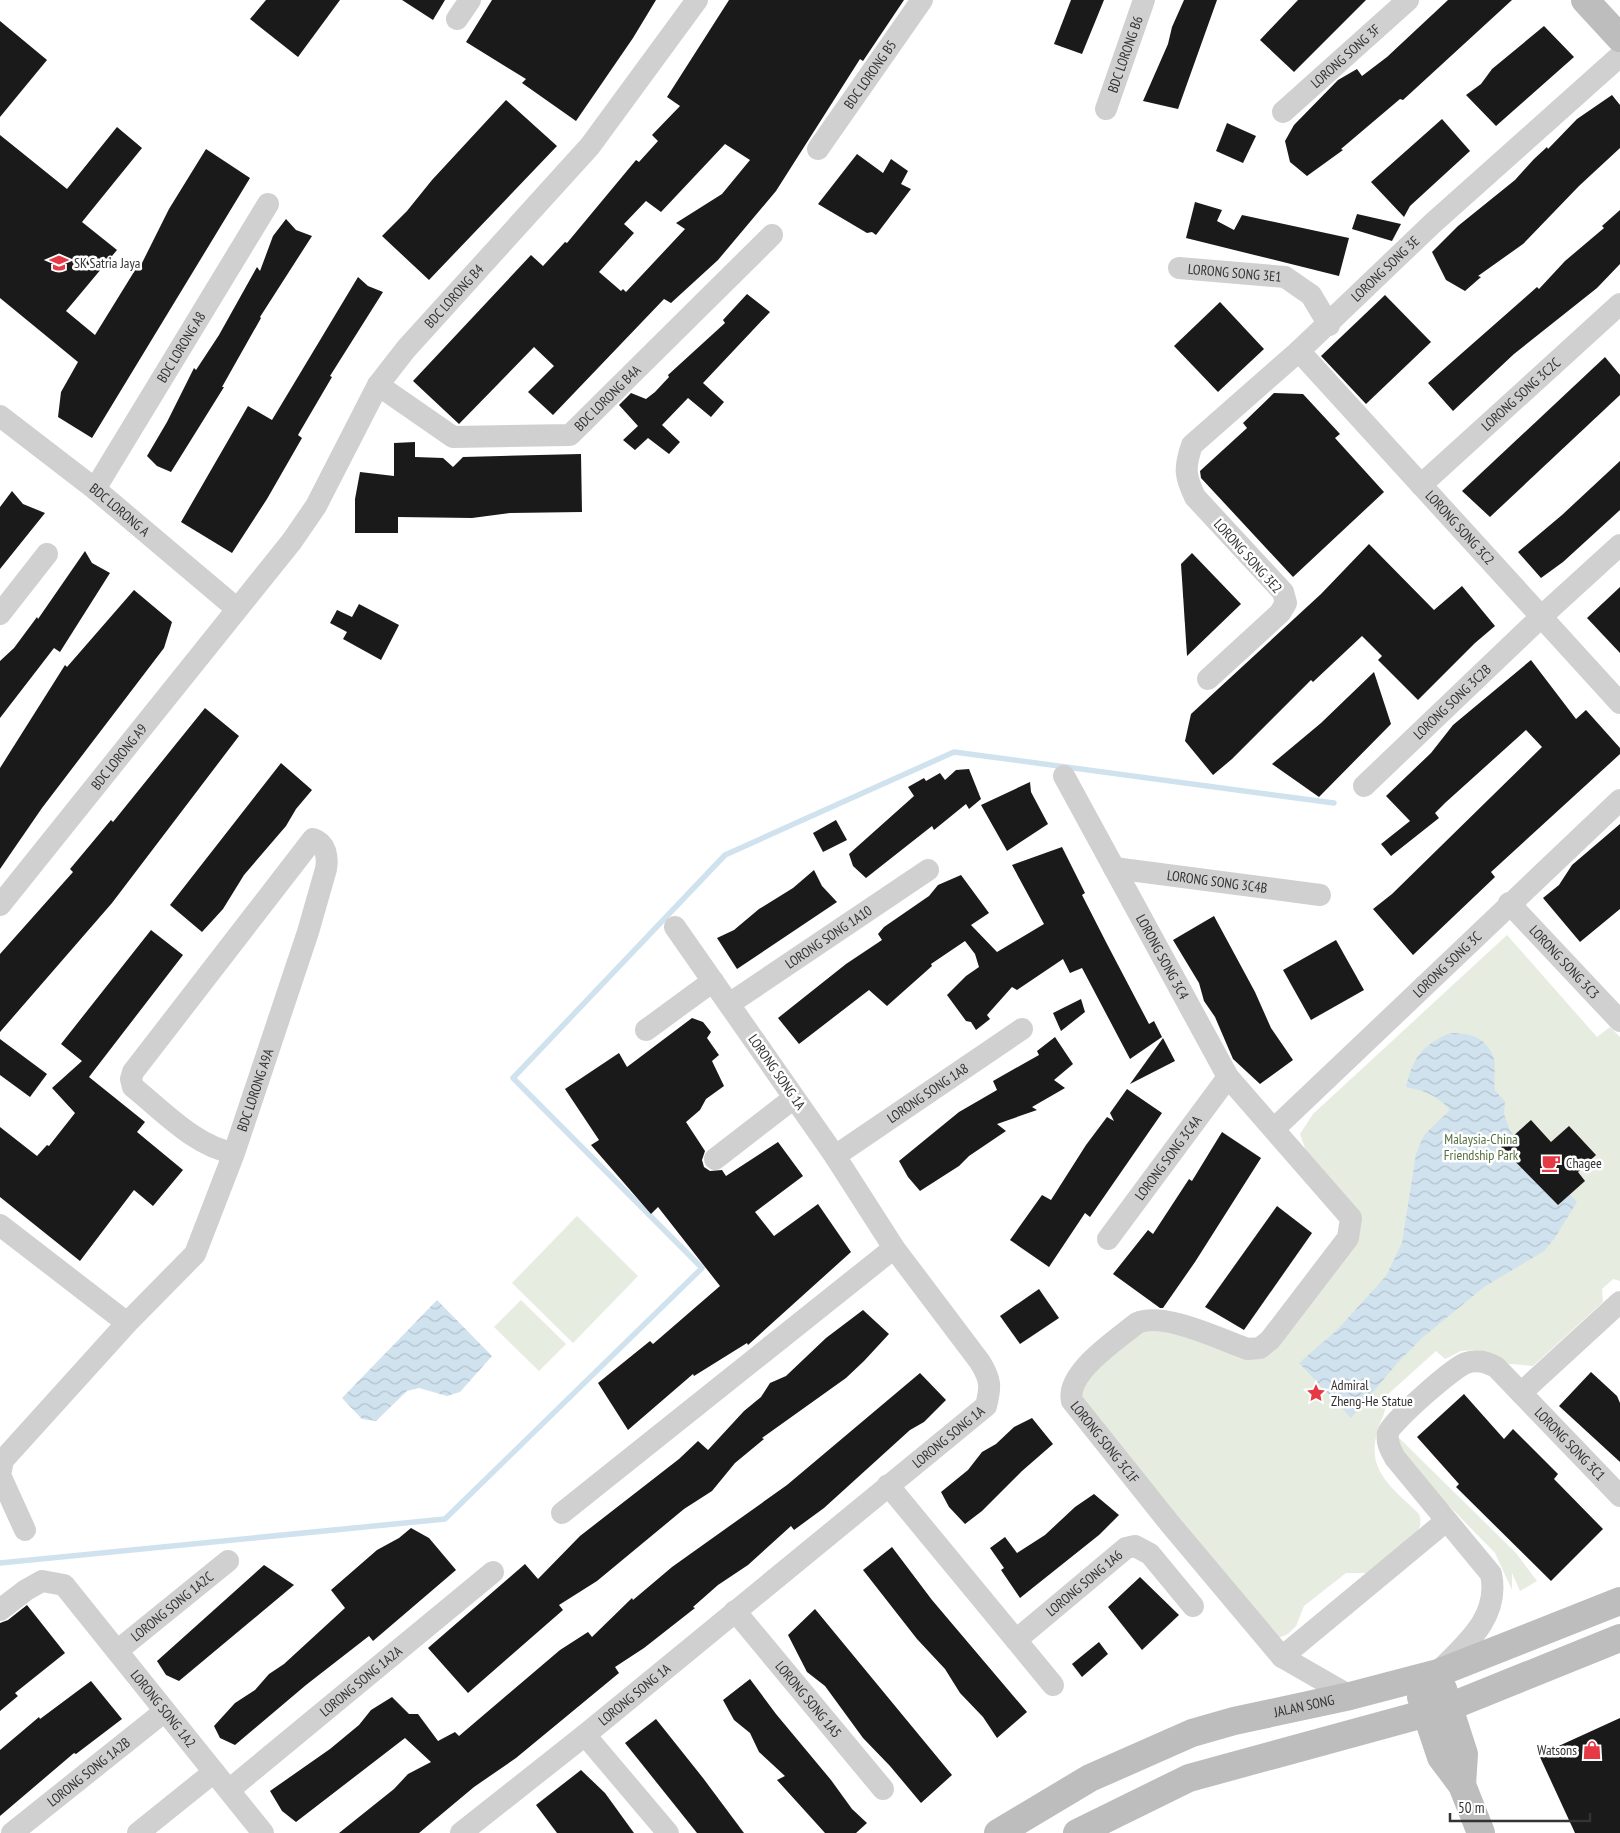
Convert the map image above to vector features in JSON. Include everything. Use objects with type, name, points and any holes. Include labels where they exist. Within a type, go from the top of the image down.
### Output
[{"type":"main road","points":[[1585,0],[1620,38]]},
{"type":"main road","name":"JALAN SONG","points":[[998,1833],[1090,1778],[1192,1733],[1234,1721],[1350,1696],[1426,1676],[1620,1601]]},
{"type":"main road","points":[[1076,1833],[1189,1778],[1438,1710],[1620,1638]]},
{"type":"main road","points":[[1426,1676],[1438,1710],[1441,1757],[1462,1784],[1481,1833]]},
{"type":"street","points":[[457,19],[470,0]]},
{"type":"street","name":"BDC LORONG B4","points":[[236,608],[292,541],[316,506],[378,385],[406,349],[590,146],[697,0]]},
{"type":"street","name":"BDC LORONG B5","points":[[818,149],[922,0]]},
{"type":"street","name":"BDC LORONG B6","points":[[1106,109],[1144,0]]},
{"type":"street","name":"LORONG SONG 3F","points":[[1283,112],[1408,0]]},
{"type":"street","name":"LORONG SONG 3E","points":[[1195,498],[1186,478],[1186,461],[1192,445],[1300,352],[1433,223],[1620,56]]},
{"type":"street","name":"BDC LORONG A8","points":[[94,489],[268,204]]},
{"type":"street","name":"BDC LORONG B4A","points":[[378,385],[453,437],[570,435],[772,235]]},
{"type":"street","name":"LORONG SONG 3E1","points":[[1179,268],[1285,276],[1311,294],[1329,324]]},
{"type":"street","name":"LORONG SONG 3C2C","points":[[1421,485],[1620,304]]},
{"type":"street","name":"LORONG SONG 3C2","points":[[1300,352],[1620,703]]},
{"type":"street","name":"BDC LORONG A","points":[[0,416],[94,489],[236,608]]},
{"type":"street","name":"LORONG SONG 3E2","points":[[1195,498],[1283,592],[1286,603],[1280,613],[1208,679]]},
{"type":"street","name":"LORONG SONG 3C2B","points":[[1364,786],[1542,616],[1620,545]]},
{"type":"street","points":[[0,614],[47,554]]},
{"type":"street","name":"BDC LORONG A9","points":[[0,905],[236,608]]},
{"type":"street","name":"LORONG SONG 3C4","points":[[1064,776],[1228,1077],[1274,1129]]},
{"type":"street","name":"LORONG SONG 3C","points":[[1274,1129],[1509,903],[1620,800]]},
{"type":"street","name":"BDC LORONG A9A","points":[[25,1530],[0,1476],[2,1460],[127,1323],[196,1254],[234,1153],[308,932],[328,861],[325,849],[317,840],[313,839],[309,842],[132,1072],[133,1087],[199,1139],[217,1150],[234,1153]]},
{"type":"street","name":"LORONG SONG 3C4B","points":[[1114,868],[1320,895]]},
{"type":"street","name":"LORONG SONG 1A10","points":[[729,1004],[928,870]]},
{"type":"street","name":"LORONG SONG 3C3","points":[[1509,903],[1620,1021]]},
{"type":"street","name":"LORONG SONG 1A","points":[[462,1833],[585,1735],[986,1406],[990,1391],[989,1377],[980,1362],[894,1248],[835,1156],[676,927]]},
{"type":"street","points":[[646,1030],[713,981]]},
{"type":"street","name":"LORONG SONG 1A8","points":[[835,1156],[1022,1029]]},
{"type":"street","name":"LORONG SONG 3C4A","points":[[1108,1239],[1228,1077]]},
{"type":"street","points":[[716,1159],[794,1098]]},
{"type":"street","name":"LORONG SONG 3C1F","points":[[1274,1129],[1345,1209],[1351,1218],[1348,1238],[1270,1340],[1260,1348],[1248,1349],[1170,1322],[1145,1319],[1137,1323],[1081,1371],[1071,1388],[1071,1395],[1072,1401],[1110,1450],[1282,1656],[1350,1696]]},
{"type":"street","points":[[0,1225],[127,1323]]},
{"type":"street","points":[[562,1512],[894,1248]]},
{"type":"street","points":[[1521,1393],[1620,1302]]},
{"type":"street","name":"LORONG SONG 3C1","points":[[1446,1521],[1395,1458],[1388,1444],[1388,1431],[1453,1370],[1467,1362],[1482,1361],[1496,1367],[1620,1496]]},
{"type":"street","points":[[888,1486],[1053,1685]]},
{"type":"street","points":[[1282,1656],[1446,1521],[1491,1574],[1494,1589],[1491,1606],[1474,1636],[1426,1676]]},
{"type":"street","name":"LORONG SONG 1A6","points":[[1016,1640],[1126,1548],[1135,1546],[1150,1554],[1193,1606]]},
{"type":"street","name":"LORONG SONG 1A2C","points":[[117,1651],[228,1561]]},
{"type":"street","name":"LORONG SONG 1A2A","points":[[229,1790],[493,1572]]},
{"type":"street","name":"LORONG SONG 1A2","points":[[0,1610],[42,1581],[64,1584],[263,1833]]},
{"type":"street","name":"LORONG SONG 1A5","points":[[735,1611],[883,1789]]},
{"type":"street","name":"LORONG SONG 1A2B","points":[[12,1833],[165,1711]]},
{"type":"street","points":[[585,1735],[668,1833]]},
{"type":"street","points":[[138,1833],[214,1772]]},
{"type":"green space","name":"Malaysia-China Friendship Park","points":[[1507,935],[1597,1037],[1610,1027],[1620,1037],[1620,1281],[1613,1279],[1602,1289],[1603,1302],[1533,1366],[1500,1363],[1491,1355],[1477,1350],[1461,1351],[1445,1359],[1436,1351],[1386,1396],[1385,1409],[1377,1433],[1375,1459],[1379,1469],[1392,1488],[1419,1514],[1420,1523],[1418,1530],[1415,1536],[1366,1573],[1346,1573],[1304,1606],[1296,1626],[1288,1634],[1278,1638],[1100,1426],[1075,1387],[1153,1322],[1242,1353],[1353,1244],[1361,1226],[1358,1211],[1306,1151],[1300,1134],[1313,1114]]},
{"type":"green space","points":[[577,1216],[638,1276],[573,1343],[512,1283]]},
{"type":"green space","points":[[521,1300],[566,1344],[539,1371],[494,1327]]},
{"type":"green space","points":[[1396,1435],[1516,1553],[1537,1581],[1520,1591],[1512,1573],[1512,1590],[1495,1553],[1391,1446]]},
{"type":"water","points":[[1450,1033],[1471,1035],[1487,1046],[1494,1059],[1495,1091],[1505,1101],[1504,1114],[1510,1131],[1577,1202],[1554,1239],[1544,1251],[1484,1287],[1423,1337],[1400,1360],[1351,1418],[1299,1363],[1336,1331],[1386,1276],[1402,1243],[1416,1154],[1424,1135],[1450,1110],[1430,1094],[1406,1087],[1412,1068],[1420,1054],[1432,1042]]},
{"type":"water","points":[[437,1300],[492,1356],[460,1392],[447,1396],[419,1388],[407,1391],[376,1421],[362,1419],[342,1398]]},
{"type":"building","points":[[266,0],[340,0],[298,57],[250,19]]},
{"type":"building","points":[[402,0],[445,0],[433,20]]},
{"type":"building","points":[[492,0],[656,0],[633,38],[576,121],[522,83],[526,79],[466,42]]},
{"type":"building","points":[[729,0],[904,0],[863,61],[860,59],[776,191],[718,260],[671,303],[664,299],[553,415],[528,392],[554,366],[534,347],[459,424],[413,381],[531,255],[543,266],[565,242],[567,243],[636,160],[639,162],[658,141],[652,135],[680,106],[667,97]],"holes":[[[725,144],[750,160],[722,194],[676,223],[685,229],[626,292],[623,289],[621,291],[599,272],[634,233],[624,224],[646,201],[661,212]]]},
{"type":"building","points":[[1071,0],[1104,0],[1082,54],[1054,44]]},
{"type":"building","points":[[1184,0],[1217,0],[1178,109],[1143,101],[1168,44],[1172,27]]},
{"type":"building","points":[[1298,0],[1366,0],[1294,72],[1260,40]]},
{"type":"building","points":[[1448,0],[1512,0],[1403,100],[1400,99],[1341,149],[1343,150],[1307,176],[1290,162],[1285,141],[1294,125],[1338,80],[1357,69],[1362,76],[1387,57]]},
{"type":"building","points":[[0,21],[47,60],[0,117]]},
{"type":"building","points":[[1544,26],[1574,57],[1496,126],[1466,95],[1481,84],[1492,69]]},
{"type":"building","points":[[1612,95],[1620,105],[1620,148],[1579,186],[1523,244],[1478,276],[1481,277],[1465,291],[1446,280],[1432,252],[1458,226],[1515,180],[1534,159],[1547,147],[1548,149],[1577,119]]},
{"type":"building","points":[[506,100],[557,146],[429,280],[382,236],[407,211],[432,180]]},
{"type":"building","points":[[1442,119],[1470,151],[1410,206],[1404,217],[1371,182]]},
{"type":"building","points":[[1227,123],[1256,136],[1243,163],[1216,151]]},
{"type":"building","points":[[117,127],[142,148],[82,222],[117,250],[66,311],[95,335],[137,267],[139,269],[169,209],[206,149],[250,178],[92,438],[58,417],[61,392],[78,362],[0,298],[0,135],[67,189]]},
{"type":"building","points":[[857,154],[883,173],[891,159],[908,171],[901,184],[911,189],[876,235],[872,232],[867,233],[818,204]]},
{"type":"building","points":[[1195,202],[1222,210],[1217,221],[1234,230],[1242,215],[1349,238],[1339,276],[1186,238]]},
{"type":"building","points":[[1620,210],[1620,264],[1597,288],[1514,354],[1453,411],[1428,383],[1537,287],[1539,289],[1565,261],[1604,228],[1602,226]]},
{"type":"building","points":[[1357,214],[1401,224],[1392,241],[1352,229]]},
{"type":"building","points":[[286,219],[296,230],[312,236],[260,317],[222,387],[224,387],[171,472],[157,466],[147,456],[167,422],[194,368],[196,370],[219,335],[257,267],[260,271],[273,236]]},
{"type":"building","points":[[358,277],[368,286],[383,292],[330,376],[332,377],[298,435],[302,438],[267,499],[232,553],[181,522],[248,406],[272,420]]},
{"type":"building","points":[[747,294],[770,312],[703,383],[724,402],[711,417],[688,398],[662,425],[680,442],[669,454],[648,438],[635,450],[623,440],[638,426],[619,405],[631,393],[646,399],[655,392],[669,377],[668,375],[725,323],[723,320]]},
{"type":"building","points":[[1385,295],[1431,342],[1366,404],[1321,356]]},
{"type":"building","points":[[1220,302],[1264,349],[1218,392],[1174,346]]},
{"type":"building","points":[[1605,357],[1620,375],[1620,395],[1490,517],[1462,491]]},
{"type":"building","points":[[1274,393],[1303,394],[1340,434],[1335,438],[1384,492],[1293,577],[1201,478],[1200,471],[1247,428],[1243,423]]},
{"type":"building","points":[[415,442],[415,457],[443,458],[453,467],[463,457],[581,454],[582,512],[510,513],[472,518],[398,517],[398,533],[355,533],[355,499],[360,472],[394,476],[394,443]]},
{"type":"building","points":[[1620,461],[1620,510],[1563,562],[1541,578],[1518,552],[1562,515]]},
{"type":"building","points":[[12,491],[23,504],[45,513],[0,569],[0,507]]},
{"type":"building","points":[[1369,544],[1434,610],[1462,586],[1495,626],[1475,643],[1418,700],[1378,660],[1382,656],[1362,636],[1313,682],[1311,680],[1232,759],[1213,775],[1185,741],[1191,714],[1321,594]]},
{"type":"building","points":[[85,551],[92,563],[110,573],[60,652],[54,648],[0,718],[0,661],[14,648],[37,617],[38,619]]},
{"type":"building","points":[[1192,553],[1241,604],[1187,656],[1181,564]]},
{"type":"building","points":[[1620,587],[1620,653],[1587,618]]},
{"type":"building","points":[[134,590],[172,622],[164,648],[42,808],[0,869],[0,768],[65,665],[67,667]]},
{"type":"building","points":[[359,604],[399,625],[381,660],[343,639],[347,632],[330,623],[337,610],[352,617]]},
{"type":"building","points":[[1531,660],[1576,719],[1586,710],[1620,748],[1620,754],[1491,872],[1495,877],[1413,955],[1373,909],[1392,894],[1542,747],[1526,730],[1435,813],[1439,818],[1391,856],[1381,844],[1410,821],[1386,796],[1431,753],[1453,725]]},
{"type":"building","points":[[1374,672],[1391,724],[1319,797],[1272,764],[1321,723]]},
{"type":"building","points":[[205,708],[239,736],[112,903],[0,1032],[0,954],[73,872],[70,869],[111,820],[113,822]]},
{"type":"building","points":[[281,763],[312,790],[296,809],[286,826],[244,875],[223,909],[202,932],[170,905]]},
{"type":"building","points":[[969,769],[981,799],[969,809],[966,804],[934,830],[932,826],[866,878],[853,866],[849,854],[914,796],[908,787],[924,778],[926,781],[940,773],[945,780],[956,770]]},
{"type":"building","points":[[1030,782],[1031,792],[1048,824],[1007,851],[981,805]]},
{"type":"building","points":[[836,820],[847,840],[823,852],[813,833]]},
{"type":"building","points":[[1620,824],[1620,909],[1580,942],[1543,898],[1559,885],[1572,865]]},
{"type":"building","points":[[1062,847],[1085,893],[1082,895],[1149,1024],[1154,1021],[1162,1037],[1130,1059],[1082,968],[1070,973],[1063,959],[1017,990],[1012,987],[987,1015],[990,1019],[976,1030],[971,1022],[966,1021],[947,995],[966,976],[979,967],[975,954],[965,941],[931,964],[932,966],[887,1006],[869,990],[799,1044],[778,1018],[846,964],[882,940],[878,934],[884,927],[929,896],[938,885],[961,875],[989,913],[971,925],[997,952],[1044,924],[1012,865]]},
{"type":"building","points":[[814,870],[822,886],[837,902],[737,969],[717,938],[734,930],[759,909],[793,888]]},
{"type":"building","points":[[1214,916],[1255,992],[1271,1028],[1293,1060],[1260,1084],[1233,1059],[1215,1017],[1204,1001],[1199,983],[1173,940]]},
{"type":"building","points":[[151,930],[183,955],[89,1077],[145,1122],[137,1132],[183,1170],[153,1206],[134,1190],[80,1261],[0,1197],[0,1127],[37,1156],[47,1145],[49,1146],[75,1113],[52,1088],[82,1061],[61,1044]]},
{"type":"building","points":[[1336,940],[1364,990],[1311,1020],[1283,970]]},
{"type":"building","points":[[1081,999],[1085,1012],[1061,1031],[1053,1013]]},
{"type":"building","points":[[692,1018],[703,1022],[711,1032],[707,1038],[719,1055],[712,1061],[724,1086],[706,1099],[700,1110],[686,1122],[705,1151],[702,1160],[704,1167],[710,1171],[722,1170],[726,1176],[778,1142],[803,1176],[755,1212],[774,1236],[818,1204],[851,1252],[748,1345],[747,1343],[694,1376],[693,1374],[628,1430],[598,1383],[650,1341],[653,1344],[720,1286],[658,1207],[651,1214],[591,1145],[599,1140],[565,1089],[619,1053],[627,1067]]},
{"type":"building","points":[[1055,1037],[1073,1064],[1054,1080],[1065,1088],[1032,1107],[1037,1110],[997,1124],[1006,1131],[969,1156],[959,1166],[920,1191],[908,1177],[899,1161],[959,1112],[997,1090],[993,1081],[1039,1055],[1037,1051]]},
{"type":"building","points":[[1163,1038],[1175,1061],[1130,1084]]},
{"type":"building","points":[[0,1039],[47,1074],[30,1097],[0,1075]]},
{"type":"building","points":[[1127,1089],[1162,1113],[1090,1217],[1085,1213],[1049,1267],[1010,1240],[1042,1195],[1051,1200],[1086,1145],[1107,1117],[1114,1121],[1110,1113]]},
{"type":"building","points":[[1531,1120],[1551,1142],[1569,1126],[1596,1155],[1578,1172],[1585,1181],[1558,1205],[1501,1147]]},
{"type":"building","points":[[1222,1132],[1261,1158],[1195,1262],[1163,1308],[1160,1308],[1113,1274],[1148,1230],[1153,1234],[1189,1179],[1192,1181]]},
{"type":"building","points":[[1277,1206],[1312,1233],[1244,1330],[1205,1307]]},
{"type":"building","points":[[1039,1289],[1059,1318],[1020,1344],[1000,1316]]},
{"type":"building","points":[[863,1310],[889,1334],[864,1361],[846,1378],[762,1438],[764,1439],[735,1463],[712,1491],[684,1509],[597,1581],[559,1605],[563,1610],[468,1693],[428,1648],[525,1564],[538,1579],[580,1536],[679,1459],[698,1441],[708,1450],[744,1411],[761,1397],[770,1383],[786,1376],[826,1338]]},
{"type":"building","points":[[1591,1372],[1617,1396],[1620,1403],[1620,1462],[1559,1406]]},
{"type":"building","points":[[920,1373],[946,1400],[924,1422],[910,1430],[824,1508],[794,1530],[791,1526],[748,1565],[718,1585],[693,1607],[695,1608],[644,1648],[615,1667],[619,1673],[516,1758],[474,1787],[419,1833],[339,1833],[394,1789],[408,1774],[431,1762],[405,1738],[296,1822],[282,1811],[270,1791],[330,1749],[359,1725],[371,1710],[392,1697],[409,1714],[418,1714],[438,1741],[455,1732],[459,1736],[560,1650],[588,1632],[592,1637],[632,1598],[633,1600],[672,1567],[787,1485]]},
{"type":"building","points":[[1464,1394],[1504,1439],[1513,1429],[1558,1474],[1554,1479],[1603,1529],[1551,1581],[1456,1487],[1459,1484],[1417,1437]]},
{"type":"building","points":[[1032,1418],[1053,1444],[1022,1471],[982,1511],[965,1524],[949,1507],[941,1492],[968,1470],[982,1452],[996,1444],[1014,1427]]},
{"type":"building","points":[[1094,1494],[1119,1515],[1099,1535],[1020,1598],[1001,1570],[1004,1568],[990,1548],[1005,1537],[1017,1553],[1045,1535],[1075,1507]]},
{"type":"building","points":[[411,1528],[429,1538],[456,1570],[373,1641],[369,1636],[306,1685],[235,1745],[220,1738],[214,1726],[235,1703],[255,1690],[269,1674],[284,1664],[345,1608],[331,1590],[377,1550],[399,1538]]},
{"type":"building","points":[[892,1547],[932,1600],[1027,1712],[997,1738],[983,1717],[960,1693],[945,1669],[917,1639],[863,1570]]},
{"type":"building","points":[[264,1565],[294,1585],[179,1681],[166,1675],[157,1661]]},
{"type":"building","points":[[1140,1577],[1179,1615],[1142,1650],[1108,1607]]},
{"type":"building","points":[[27,1605],[65,1653],[15,1693],[18,1696],[0,1711],[0,1623],[8,1620]]},
{"type":"building","points":[[815,1609],[952,1775],[921,1803],[890,1766],[863,1738],[825,1686],[807,1672],[788,1635]]},
{"type":"building","points":[[1099,1642],[1108,1654],[1082,1677],[1072,1664]]},
{"type":"building","points":[[750,1679],[852,1809],[867,1823],[856,1833],[825,1833],[777,1780],[785,1776],[759,1752],[750,1733],[734,1720],[723,1700]]},
{"type":"building","points":[[91,1681],[122,1719],[76,1754],[74,1753],[0,1816],[0,1750],[39,1717],[40,1719]]},
{"type":"building","points":[[1620,1718],[1620,1833],[1575,1833],[1539,1755]]},
{"type":"building","points":[[656,1719],[744,1833],[697,1833],[625,1743]]},
{"type":"building","points":[[581,1770],[605,1793],[634,1833],[557,1833],[536,1805]]},
{"type":"waterway","points":[[0,1563],[445,1519],[702,1268],[513,1078],[725,855],[954,752],[1334,803]]},
{"type":"place","name":"SK Satria Jaya","points":[[59,263]]},
{"type":"place","name":"Chagee","points":[[1551,1163]]},
{"type":"place","name":"Admiral Zheng-He Statue","points":[[1316,1393]]},
{"type":"place","name":"Watsons","points":[[1592,1750]]}]
